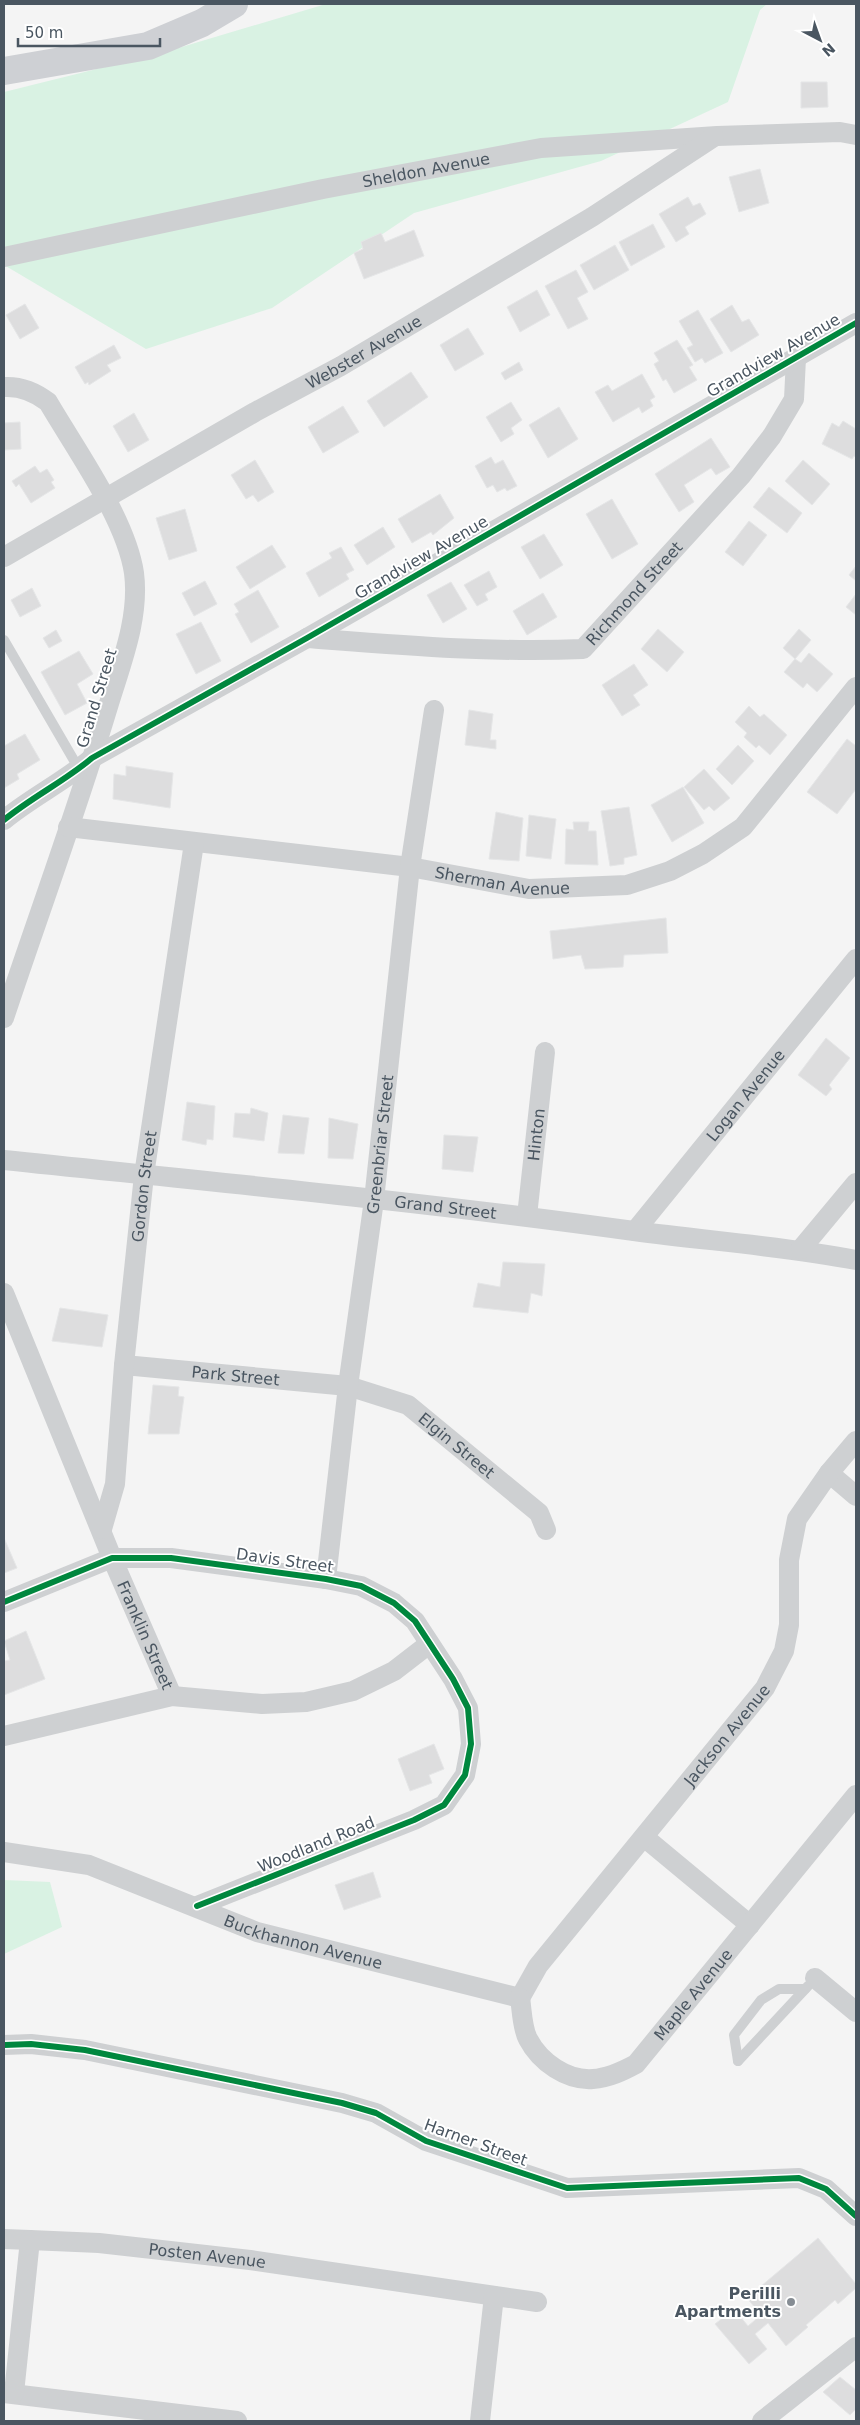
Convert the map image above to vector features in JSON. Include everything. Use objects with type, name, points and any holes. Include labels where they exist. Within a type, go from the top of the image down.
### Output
[{"type":"street","points":[[4,71],[148,46],[202,23],[234,4]]},
{"type":"street","name":"Sheldon Avenue","points":[[4,257],[323,189],[541,148],[717,136],[840,132],[856,135]]},
{"type":"street","name":"Webster Avenue","points":[[4,557],[104,498],[340,366],[576,227],[717,136]]},
{"type":"street","name":"Grandview Avenue","points":[[4,820],[29,800],[86,763],[856,323]]},
{"type":"street","name":"Richmond Street","points":[[307,638],[463,649],[533,651],[583,649],[741,476],[772,436],[794,400],[796,358]]},
{"type":"street","name":"Grand Street","points":[[4,387],[12,386],[36,393],[48,402],[104,498],[127,544],[134,574],[134,612],[86,763],[68,827],[4,1018]]},
{"type":"street","name":"Sherman Avenue","points":[[68,827],[194,844],[410,867],[529,889],[627,885],[670,871],[703,854],[743,827],[856,687]]},
{"type":"street","name":"Greenbriar Street","points":[[326,1579],[348,1386],[374,1200],[410,867],[434,710]]},
{"type":"street","name":"Gordon Street","points":[[102,1529],[115,1484],[124,1365],[144,1174],[194,844]]},
{"type":"street","name":"Logan Avenue","points":[[635,1231],[856,959]]},
{"type":"street","name":"Hinton","points":[[527,1216],[545,1052]]},
{"type":"street","name":"Grand Street","points":[[4,1160],[527,1216],[635,1231],[801,1250],[856,1260]]},
{"type":"street","points":[[801,1250],[856,1183]]},
{"type":"street","name":"Franklin Street","points":[[4,1293],[102,1529],[112,1558],[172,1696],[262,1704],[306,1702],[353,1691],[394,1671],[429,1644]]},
{"type":"street","name":"Park Street","points":[[124,1365],[348,1386]]},
{"type":"street","name":"Elgin Street","points":[[348,1386],[408,1406],[539,1513],[546,1530]]},
{"type":"street","name":"Jackson Avenue","points":[[520,1998],[538,1966],[765,1688],[784,1651],[789,1625],[789,1560],[797,1519],[829,1473],[856,1440]]},
{"type":"street","points":[[829,1473],[856,1496]]},
{"type":"street","points":[[4,1602],[112,1558]]},
{"type":"street","name":"Davis Street","points":[[112,1558],[172,1558],[326,1579],[360,1586],[394,1603],[415,1621],[453,1679],[468,1708],[470,1744],[465,1775],[444,1805]]},
{"type":"street","points":[[4,1736],[172,1696]]},
{"type":"street","name":"Maple Avenue","points":[[520,1998],[527,2038],[543,2058],[561,2073],[592,2079],[617,2074],[636,2064],[855,1798]]},
{"type":"street","name":"Woodland Road","points":[[197,1906],[414,1820],[444,1805]]},
{"type":"street","points":[[644,1837],[750,1926]]},
{"type":"street","name":"Buckhannon Avenue","points":[[4,1852],[89,1865],[197,1906],[257,1932],[520,1998]]},
{"type":"street","points":[[810,1983],[856,2012]]},
{"type":"street","name":"Harner Street","points":[[4,2045],[31,2044],[85,2050],[342,2103],[376,2113],[426,2141],[567,2188],[799,2178],[826,2189],[856,2216]]},
{"type":"street","name":"Posten Avenue","points":[[4,2239],[99,2243],[250,2260],[537,2302]]},
{"type":"street","points":[[30,2240],[9,2393],[238,2421]]},
{"type":"street","points":[[480,2421],[494,2296]]},
{"type":"street","points":[[762,2421],[856,2347]]},
{"type":"lane","points":[[4,640],[86,763]]},
{"type":"lane","points":[[810,1983],[799,1996],[738,2061],[734,2035],[761,2000],[779,1989],[810,1983]]},
{"type":"green space","points":[[326,4],[767,4],[760,10],[728,102],[601,161],[414,213],[272,308],[146,349],[4,265],[4,92],[165,52]]},
{"type":"green space","points":[[4,1880],[50,1882],[62,1927],[4,1954]]},
{"type":"building","points":[[801,82],[827,82],[828,107],[801,108]]},
{"type":"building","points":[[760,169],[769,203],[739,212],[729,177]]},
{"type":"building","points":[[688,197],[693,206],[700,203],[706,214],[685,227],[689,234],[676,242],[659,214]]},
{"type":"building","points":[[653,224],[665,247],[631,266],[619,242]]},
{"type":"building","points":[[414,230],[424,256],[364,279],[354,253],[363,249],[361,242],[381,233],[385,242]]},
{"type":"building","points":[[615,245],[629,270],[594,290],[580,265]]},
{"type":"building","points":[[576,270],[588,292],[577,298],[588,319],[568,329],[545,286]]},
{"type":"building","points":[[537,290],[550,315],[520,332],[507,307]]},
{"type":"building","points":[[25,304],[39,328],[20,339],[6,315]]},
{"type":"building","points":[[732,305],[742,322],[749,319],[759,335],[731,352],[710,319]]},
{"type":"building","points":[[698,310],[723,353],[705,363],[702,358],[695,362],[687,348],[693,345],[679,321]]},
{"type":"building","points":[[468,328],[484,354],[455,371],[440,345]]},
{"type":"building","points":[[677,340],[693,365],[689,367],[697,380],[674,393],[666,379],[663,381],[654,364],[659,361],[654,353]]},
{"type":"building","points":[[114,345],[121,358],[107,365],[111,371],[89,385],[88,382],[85,384],[75,367]]},
{"type":"building","points":[[519,362],[523,370],[505,380],[501,373]]},
{"type":"building","points":[[411,372],[428,397],[384,427],[367,401]]},
{"type":"building","points":[[642,374],[655,397],[650,400],[653,406],[642,413],[639,407],[613,422],[595,392],[608,385],[612,391]]},
{"type":"building","points":[[511,402],[522,420],[511,428],[514,434],[501,442],[486,417]]},
{"type":"building","points":[[343,406],[359,432],[323,453],[308,427]]},
{"type":"building","points":[[559,407],[578,439],[548,458],[529,425]]},
{"type":"building","points":[[134,413],[149,440],[128,452],[113,426]]},
{"type":"building","points":[[843,421],[856,429],[856,457],[854,456],[852,459],[822,444],[832,423],[839,427]]},
{"type":"building","points":[[20,422],[21,449],[4,450],[4,423]]},
{"type":"building","points":[[711,438],[730,467],[716,475],[711,468],[684,485],[694,502],[679,512],[655,474]]},
{"type":"building","points":[[491,457],[495,464],[503,460],[517,486],[507,491],[505,488],[497,492],[493,485],[487,488],[475,466]]},
{"type":"building","points":[[255,460],[274,492],[258,502],[253,495],[246,499],[231,475]]},
{"type":"building","points":[[803,460],[830,484],[812,505],[785,481]]},
{"type":"building","points":[[35,466],[40,473],[47,469],[54,480],[51,482],[55,488],[31,503],[19,484],[16,487],[12,481]]},
{"type":"building","points":[[769,487],[802,513],[787,533],[753,507]]},
{"type":"building","points":[[440,494],[454,518],[433,535],[431,532],[412,543],[398,519]]},
{"type":"building","points":[[612,499],[638,544],[612,559],[586,514]]},
{"type":"building","points":[[185,509],[197,551],[169,560],[156,518]]},
{"type":"building","points":[[749,521],[767,535],[743,566],[725,552]]},
{"type":"building","points":[[383,527],[395,547],[367,565],[354,545]]},
{"type":"building","points":[[544,534],[563,565],[540,579],[521,547]]},
{"type":"building","points":[[272,545],[286,567],[250,589],[236,567]]},
{"type":"building","points":[[341,547],[354,570],[346,574],[349,579],[319,597],[306,573],[332,558],[329,553]]},
{"type":"building","points":[[856,566],[856,581],[849,575]]},
{"type":"building","points":[[489,571],[497,587],[485,594],[488,600],[477,606],[464,585]]},
{"type":"building","points":[[205,581],[217,604],[194,616],[182,593]]},
{"type":"building","points":[[451,582],[467,609],[443,623],[427,595]]},
{"type":"building","points":[[32,588],[41,606],[20,617],[11,600]]},
{"type":"building","points":[[258,590],[279,627],[251,643],[235,614],[239,612],[234,604]]},
{"type":"building","points":[[543,593],[557,617],[527,635],[513,611]]},
{"type":"building","points":[[856,594],[856,615],[846,607]]},
{"type":"building","points":[[201,622],[221,661],[196,674],[176,634]]},
{"type":"building","points":[[658,629],[684,652],[667,672],[641,649]]},
{"type":"building","points":[[799,629],[811,640],[795,659],[783,648]]},
{"type":"building","points":[[56,630],[62,641],[49,648],[43,638]]},
{"type":"building","points":[[79,651],[93,674],[77,684],[87,703],[65,715],[41,672]]},
{"type":"building","points":[[809,653],[833,674],[817,692],[807,683],[803,688],[784,672],[795,659],[801,663]]},
{"type":"building","points":[[634,664],[648,685],[633,695],[640,705],[622,716],[602,685]]},
{"type":"building","points":[[749,706],[760,717],[764,714],[787,735],[770,755],[759,745],[756,748],[744,737],[747,733],[735,722]]},
{"type":"building","points":[[469,710],[493,714],[490,740],[496,740],[496,749],[465,745]]},
{"type":"building","points":[[25,734],[40,760],[17,774],[19,779],[4,788],[4,746]]},
{"type":"building","points":[[847,739],[856,746],[856,789],[837,814],[807,792]]},
{"type":"building","points":[[738,745],[754,761],[732,785],[716,769]]},
{"type":"building","points":[[126,766],[173,773],[170,808],[113,799],[114,774],[126,776]]},
{"type":"building","points":[[704,769],[730,798],[714,811],[709,806],[704,810],[684,787]]},
{"type":"building","points":[[683,787],[704,823],[672,842],[651,805]]},
{"type":"building","points":[[629,807],[637,855],[624,858],[624,864],[610,866],[601,811]]},
{"type":"building","points":[[496,812],[523,818],[519,861],[489,859]]},
{"type":"building","points":[[529,815],[556,819],[551,859],[526,856]]},
{"type":"building","points":[[573,822],[589,822],[588,831],[596,831],[598,865],[565,864],[566,829],[574,830]]},
{"type":"building","points":[[666,918],[668,953],[624,955],[623,967],[585,969],[581,955],[553,959],[550,931]]},
{"type":"building","points":[[826,1038],[850,1058],[829,1085],[832,1089],[826,1096],[798,1075]]},
{"type":"building","points":[[187,1102],[215,1106],[213,1140],[207,1139],[206,1145],[182,1140]]},
{"type":"building","points":[[251,1108],[268,1113],[264,1141],[233,1137],[235,1113],[250,1114]]},
{"type":"building","points":[[283,1115],[309,1118],[304,1154],[278,1153]]},
{"type":"building","points":[[329,1118],[358,1124],[353,1159],[328,1158]]},
{"type":"building","points":[[444,1135],[478,1137],[473,1172],[442,1169]]},
{"type":"building","points":[[503,1262],[545,1264],[542,1296],[531,1293],[528,1313],[473,1307],[478,1283],[500,1287]]},
{"type":"building","points":[[60,1308],[108,1315],[102,1347],[52,1341]]},
{"type":"building","points":[[153,1385],[179,1387],[178,1396],[184,1397],[179,1434],[148,1434]]},
{"type":"building","points":[[4,1538],[17,1568],[4,1573]]},
{"type":"building","points":[[26,1631],[45,1679],[4,1695],[4,1661],[10,1660],[4,1641]]},
{"type":"building","points":[[434,1744],[444,1769],[429,1775],[432,1783],[410,1791],[398,1759]]},
{"type":"building","points":[[373,1872],[381,1897],[344,1910],[335,1885]]},
{"type":"building","name":"Perilli Apartments","points":[[818,2238],[856,2284],[856,2288],[838,2304],[835,2300],[806,2325],[808,2327],[786,2346],[768,2323],[755,2334],[767,2349],[749,2364],[715,2324],[734,2309],[748,2326],[761,2315],[747,2298]]},
{"type":"building","points":[[840,2377],[856,2390],[856,2409],[850,2415],[823,2392]]},
{"type":"cycle path","points":[[4,820],[92,758],[307,638],[856,323]]},
{"type":"cycle path","points":[[4,1602],[112,1558],[171,1558],[326,1579],[361,1586],[394,1603],[415,1621],[453,1679],[468,1708],[471,1744],[465,1775],[444,1805],[414,1820],[197,1906]]},
{"type":"cycle path","points":[[4,2045],[31,2044],[85,2050],[342,2103],[376,2113],[426,2141],[567,2188],[799,2178],[826,2189],[856,2216]]},
{"type":"place","name":"Perilli Apartments","points":[[791,2302]]}]
